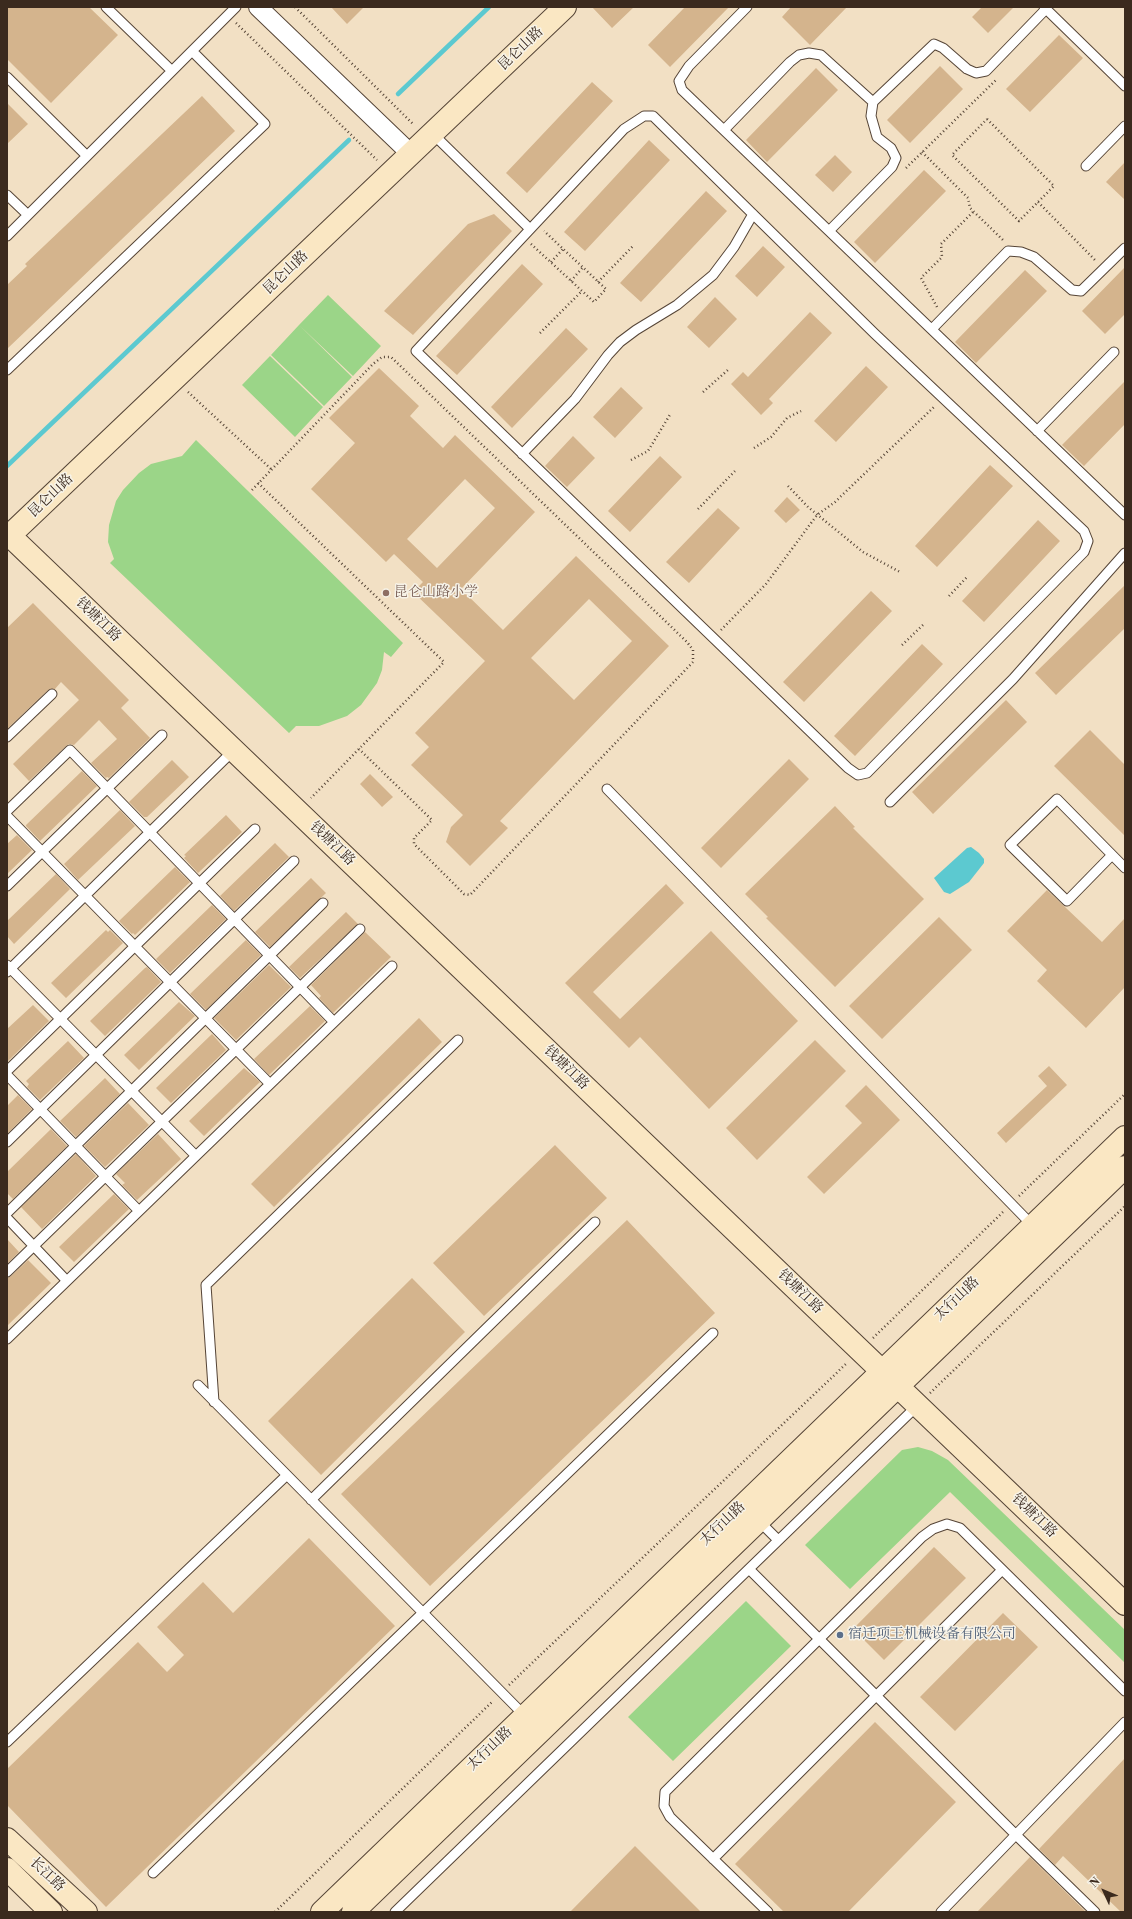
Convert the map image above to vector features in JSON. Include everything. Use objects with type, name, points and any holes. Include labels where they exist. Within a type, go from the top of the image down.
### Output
[{"type":"street","points":[[258,7],[411,154]]},
{"type":"street","name":"昆仑山路","points":[[8,536],[174,380],[565,7]]},
{"type":"street","name":"钱塘江路","points":[[8,536],[298,811],[1125,1604]]},
{"type":"street","name":"太行山路","points":[[353,1912],[532,1724],[1040,1233],[1125,1137]]},
{"type":"street","name":"太行山路","points":[[1040,1233],[1125,1167]]},
{"type":"street","name":"太行山路","points":[[322,1912],[758,1520],[890,1378]]},
{"type":"street","name":"长江路","points":[[7,1839],[86,1912]]},
{"type":"street","name":"长江路","points":[[7,1869],[51,1912]]},
{"type":"lane","points":[[106,7],[172,71]]},
{"type":"lane","points":[[7,236],[236,7]]},
{"type":"lane","points":[[747,7],[689,66],[679,81],[682,90],[1125,515]]},
{"type":"lane","points":[[829,231],[892,167],[896,158],[891,148],[877,137],[872,116],[873,102],[934,44],[951,54],[967,69],[976,73],[986,70],[1045,8],[1125,86]]},
{"type":"lane","points":[[7,370],[265,124],[192,51]]},
{"type":"lane","points":[[724,130],[790,62],[799,55],[810,53],[821,55],[873,102]]},
{"type":"lane","points":[[7,78],[87,156]]},
{"type":"lane","points":[[644,116],[652,116],[943,398],[1084,531],[1088,541],[1084,552],[867,773],[858,775],[848,768],[416,351],[533,226],[624,129],[644,116]]},
{"type":"lane","points":[[1086,166],[1125,126]]},
{"type":"lane","points":[[430,136],[533,226]]},
{"type":"lane","points":[[7,195],[28,215]]},
{"type":"lane","points":[[522,454],[575,399],[608,355],[620,342],[636,330],[677,305],[713,275],[734,247],[753,214]]},
{"type":"lane","points":[[932,330],[1008,251],[1021,252],[1034,257],[1072,290],[1081,291],[1125,248]]},
{"type":"lane","points":[[1037,431],[1114,352]]},
{"type":"lane","points":[[890,802],[1013,679],[1125,553]]},
{"type":"lane","points":[[7,737],[52,694]]},
{"type":"lane","points":[[7,886],[162,735]]},
{"type":"lane","points":[[7,811],[70,750],[334,1022]]},
{"type":"lane","points":[[196,1156],[60,1019],[8,969],[234,750]]},
{"type":"lane","points":[[607,789],[1040,1233]]},
{"type":"lane","points":[[1112,855],[1067,901],[1010,845],[1057,799],[1125,868]]},
{"type":"lane","points":[[7,816],[270,1084]]},
{"type":"lane","points":[[7,1071],[255,828]]},
{"type":"lane","points":[[7,1142],[294,861]]},
{"type":"lane","points":[[7,1212],[323,903]]},
{"type":"lane","points":[[7,1272],[360,929]]},
{"type":"lane","points":[[8,1335],[67,1281],[392,966]]},
{"type":"lane","points":[[214,1402],[206,1285],[458,1040]]},
{"type":"lane","points":[[7,1075],[139,1211]]},
{"type":"lane","points":[[7,1218],[67,1281]]},
{"type":"lane","points":[[311,1500],[595,1222]]},
{"type":"lane","points":[[153,1873],[713,1333]]},
{"type":"lane","points":[[198,1385],[532,1724]]},
{"type":"lane","points":[[395,1912],[918,1405]]},
{"type":"lane","points":[[7,1742],[287,1475]]},
{"type":"lane","points":[[758,1520],[778,1540]]},
{"type":"lane","points":[[768,1912],[670,1817],[664,1806],[665,1792],[922,1537],[933,1529],[947,1524],[960,1528],[1125,1691]]},
{"type":"lane","points":[[749,1569],[1095,1912]]},
{"type":"lane","points":[[713,1859],[1002,1570]]},
{"type":"lane","points":[[941,1912],[1125,1722]]},
{"type":"path","points":[[295,7],[430,136]]},
{"type":"path","points":[[228,15],[391,173]]},
{"type":"path","points":[[905,168],[977,100],[998,78]]},
{"type":"path","points":[[987,119],[1054,186],[1038,202],[1019,221],[952,155],[987,119]]},
{"type":"path","points":[[922,152],[968,198],[970,208],[1004,241]]},
{"type":"path","points":[[1038,202],[1104,269]]},
{"type":"path","points":[[943,304],[938,310],[921,278],[942,257],[941,244],[974,212]]},
{"type":"path","points":[[524,236],[594,302],[606,289],[563,249],[533,226]]},
{"type":"path","points":[[598,282],[634,245]]},
{"type":"path","points":[[551,262],[563,249]]},
{"type":"path","points":[[571,281],[583,267]]},
{"type":"path","points":[[540,333],[582,291]]},
{"type":"path","points":[[252,490],[373,364],[382,357],[391,357],[676,631],[693,650],[693,662],[470,895],[464,894],[414,844],[414,838],[432,820],[359,748]]},
{"type":"path","points":[[704,392],[729,369]]},
{"type":"path","points":[[174,380],[271,469]]},
{"type":"path","points":[[713,638],[766,584],[817,515],[835,502],[943,398]]},
{"type":"path","points":[[754,448],[771,437],[787,418],[801,410]]},
{"type":"path","points":[[631,460],[648,450],[671,413]]},
{"type":"path","points":[[698,509],[736,471]]},
{"type":"path","points":[[258,483],[444,662],[298,811]]},
{"type":"path","points":[[788,486],[817,515],[863,552],[900,572]]},
{"type":"path","points":[[949,596],[968,576]]},
{"type":"path","points":[[902,645],[923,625]]},
{"type":"path","points":[[275,1912],[501,1692],[861,1350],[1125,1094]]},
{"type":"path","points":[[918,1405],[1125,1206]]},
{"type":"green space","points":[[328,295],[381,346],[353,376],[299,325]]},
{"type":"green space","points":[[299,325],[352,377],[324,406],[271,355]]},
{"type":"green space","points":[[270,356],[323,407],[295,437],[242,385]]},
{"type":"green space","points":[[196,440],[403,643],[391,657],[384,652],[382,670],[377,683],[361,705],[347,716],[319,726],[296,726],[289,733],[110,563],[114,559],[108,542],[109,525],[116,501],[123,490],[139,473],[151,464],[182,456]]},
{"type":"green space","points":[[918,1447],[932,1451],[948,1460],[1125,1630],[1125,1663],[950,1492],[850,1589],[805,1545],[902,1450]]},
{"type":"green space","points":[[746,1601],[791,1646],[673,1761],[628,1717]]},
{"type":"water","points":[[971,847],[984,859],[984,863],[969,882],[950,894],[944,892],[934,878],[967,848]]},
{"type":"building","points":[[7,7],[89,7],[118,35],[51,103],[7,59]]},
{"type":"building","points":[[331,7],[364,7],[347,24]]},
{"type":"building","points":[[592,7],[634,7],[612,28]]},
{"type":"building","points":[[685,7],[729,7],[670,67],[648,45]]},
{"type":"building","points":[[791,7],[847,7],[810,45],[782,17]]},
{"type":"building","points":[[982,7],[1014,7],[988,33],[972,17]]},
{"type":"building","points":[[1059,35],[1083,58],[1030,112],[1006,89]]},
{"type":"building","points":[[940,66],[963,89],[910,143],[887,120]]},
{"type":"building","points":[[816,68],[838,90],[767,162],[746,140]]},
{"type":"building","points":[[592,82],[613,101],[527,193],[506,173]]},
{"type":"building","points":[[202,96],[235,131],[7,349],[7,285],[27,266],[25,264]]},
{"type":"building","points":[[7,103],[28,124],[7,144]]},
{"type":"building","points":[[649,140],[670,160],[585,251],[564,232]]},
{"type":"building","points":[[835,155],[852,172],[833,192],[815,175]]},
{"type":"building","points":[[1125,162],[1125,200],[1106,182]]},
{"type":"building","points":[[924,170],[946,191],[875,263],[854,242]]},
{"type":"building","points":[[706,191],[727,211],[641,302],[620,283]]},
{"type":"building","points":[[494,214],[512,231],[413,335],[384,311],[468,224]]},
{"type":"building","points":[[763,246],[785,267],[757,297],[735,276]]},
{"type":"building","points":[[522,264],[543,284],[457,375],[436,356]]},
{"type":"building","points":[[1125,267],[1125,314],[1105,334],[1082,311]]},
{"type":"building","points":[[1025,270],[1047,291],[976,363],[955,342]]},
{"type":"building","points":[[715,297],[737,319],[709,348],[687,327]]},
{"type":"building","points":[[810,312],[832,333],[769,399],[773,403],[761,415],[731,384],[743,372],[748,377]]},
{"type":"building","points":[[566,328],[588,349],[512,428],[491,407]]},
{"type":"building","points":[[866,366],[888,387],[836,442],[814,421]]},
{"type":"building","points":[[379,368],[419,406],[410,416],[443,448],[455,435],[535,512],[461,589],[503,630],[576,556],[669,646],[500,821],[508,828],[470,866],[446,842],[451,827],[463,815],[411,765],[429,747],[415,733],[485,661],[413,592],[423,582],[394,554],[386,562],[311,489],[355,443],[329,418]],"holes":[[[465,479],[495,508],[437,568],[407,539]],[[589,599],[632,641],[574,700],[531,658]]]},
{"type":"building","points":[[1125,381],[1125,424],[1084,466],[1062,445]]},
{"type":"building","points":[[621,387],[643,408],[615,438],[593,417]]},
{"type":"building","points":[[573,436],[595,458],[567,487],[545,466]]},
{"type":"building","points":[[660,456],[682,477],[630,532],[608,511]]},
{"type":"building","points":[[990,465],[1013,486],[937,567],[915,546]]},
{"type":"building","points":[[787,497],[800,510],[786,523],[774,511]]},
{"type":"building","points":[[718,508],[740,528],[689,583],[666,562]]},
{"type":"building","points":[[1038,520],[1060,541],[984,622],[962,601]]},
{"type":"building","points":[[1125,585],[1125,628],[1056,695],[1035,673]]},
{"type":"building","points":[[871,591],[892,611],[804,702],[783,682]]},
{"type":"building","points":[[33,603],[129,700],[121,708],[150,738],[109,778],[106,778],[91,763],[117,739],[99,720],[74,745],[69,744],[66,746],[29,781],[13,764],[79,700],[61,682],[55,689],[48,690],[7,729],[7,628]]},
{"type":"building","points":[[922,644],[943,664],[855,756],[834,736]]},
{"type":"building","points":[[1006,700],[1027,722],[933,814],[912,792]]},
{"type":"building","points":[[1090,730],[1125,765],[1125,836],[1054,766]]},
{"type":"building","points":[[789,759],[809,779],[721,868],[701,848]]},
{"type":"building","points":[[172,760],[189,777],[147,817],[144,817],[129,802]]},
{"type":"building","points":[[82,771],[97,786],[40,841],[26,825]]},
{"type":"building","points":[[370,774],[393,797],[382,807],[360,784]]},
{"type":"building","points":[[835,806],[855,827],[853,828],[924,899],[835,987],[766,918],[768,917],[745,894]]},
{"type":"building","points":[[120,810],[135,826],[78,880],[64,864]]},
{"type":"building","points":[[226,815],[242,832],[198,873],[184,858],[186,856],[184,855]]},
{"type":"building","points":[[17,835],[32,850],[7,874],[7,844]]},
{"type":"building","points":[[275,843],[289,857],[234,911],[220,896]]},
{"type":"building","points":[[175,867],[190,882],[135,935],[133,933],[132,934],[119,921]]},
{"type":"building","points":[[56,874],[70,889],[14,944],[7,936],[7,921]]},
{"type":"building","points":[[311,878],[326,893],[270,947],[255,932]]},
{"type":"building","points":[[666,884],[684,903],[593,992],[620,1019],[711,931],[798,1021],[709,1109],[640,1037],[629,1048],[565,983]]},
{"type":"building","points":[[1047,890],[1102,942],[1125,918],[1125,987],[1086,1028],[1037,981],[1047,970],[1007,931]]},
{"type":"building","points":[[212,905],[226,919],[170,973],[156,959]]},
{"type":"building","points":[[346,912],[358,924],[300,978],[289,967]]},
{"type":"building","points":[[939,917],[972,950],[882,1039],[849,1006]]},
{"type":"building","points":[[106,930],[108,932],[110,930],[123,943],[66,998],[51,983]]},
{"type":"building","points":[[365,932],[391,957],[333,1013],[319,998],[321,996],[311,985]]},
{"type":"building","points":[[246,940],[261,955],[206,1010],[190,994]]},
{"type":"building","points":[[269,965],[291,987],[236,1040],[214,1018]]},
{"type":"building","points":[[147,967],[161,982],[105,1036],[90,1021]]},
{"type":"building","points":[[179,1002],[195,1016],[139,1070],[124,1055]]},
{"type":"building","points":[[33,1005],[49,1021],[7,1062],[7,1029]]},
{"type":"building","points":[[310,1006],[325,1021],[269,1075],[254,1059]]},
{"type":"building","points":[[419,1018],[442,1042],[274,1207],[251,1184]]},
{"type":"building","points":[[212,1034],[226,1050],[171,1103],[156,1088]]},
{"type":"building","points":[[815,1040],[846,1071],[757,1160],[726,1128]]},
{"type":"building","points":[[68,1041],[84,1058],[40,1100],[27,1087],[29,1084],[26,1081]]},
{"type":"building","points":[[1049,1066],[1067,1085],[1006,1143],[997,1133],[1047,1086],[1038,1076]]},
{"type":"building","points":[[244,1068],[260,1082],[204,1136],[189,1121]]},
{"type":"building","points":[[105,1078],[120,1094],[76,1137],[60,1121]]},
{"type":"building","points":[[866,1085],[900,1120],[824,1194],[807,1177],[862,1123],[845,1106]]},
{"type":"building","points":[[18,1095],[32,1109],[7,1134],[7,1106]]},
{"type":"building","points":[[128,1103],[149,1125],[105,1167],[84,1146]]},
{"type":"building","points":[[51,1129],[67,1146],[13,1199],[7,1193],[7,1172]]},
{"type":"building","points":[[158,1134],[181,1159],[137,1200],[122,1185],[125,1183],[116,1174]]},
{"type":"building","points":[[555,1145],[607,1198],[484,1316],[433,1263]]},
{"type":"building","points":[[76,1154],[96,1176],[42,1229],[21,1207]]},
{"type":"building","points":[[114,1194],[129,1209],[74,1262],[59,1247]]},
{"type":"building","points":[[627,1220],[715,1313],[430,1586],[341,1494]]},
{"type":"building","points":[[7,1239],[19,1252],[7,1264]]},
{"type":"building","points":[[28,1260],[51,1283],[7,1326],[7,1278]]},
{"type":"building","points":[[412,1278],[465,1332],[321,1475],[268,1421]]},
{"type":"building","points":[[309,1538],[395,1626],[106,1907],[7,1805],[7,1769],[138,1642],[167,1672],[184,1655],[157,1627],[203,1582],[233,1613]]},
{"type":"building","points":[[934,1547],[966,1578],[884,1660],[853,1629]]},
{"type":"building","points":[[1003,1613],[1038,1647],[955,1731],[920,1697]]},
{"type":"building","points":[[875,1722],[956,1802],[848,1912],[784,1912],[735,1864]]},
{"type":"building","points":[[1125,1758],[1125,1912],[1121,1912],[1063,1856],[1055,1865],[1039,1849]]},
{"type":"building","points":[[635,1846],[701,1912],[570,1912]]},
{"type":"building","points":[[1030,1857],[1086,1912],[977,1912]]},
{"type":"waterway","points":[[398,94],[489,7]]},
{"type":"waterway","points":[[7,466],[349,140]]},
{"type":"place","name":"昆仑山路小学","points":[[386,593]]},
{"type":"place","name":"宿迁项王机械设备有限公司","points":[[840,1635]]}]
